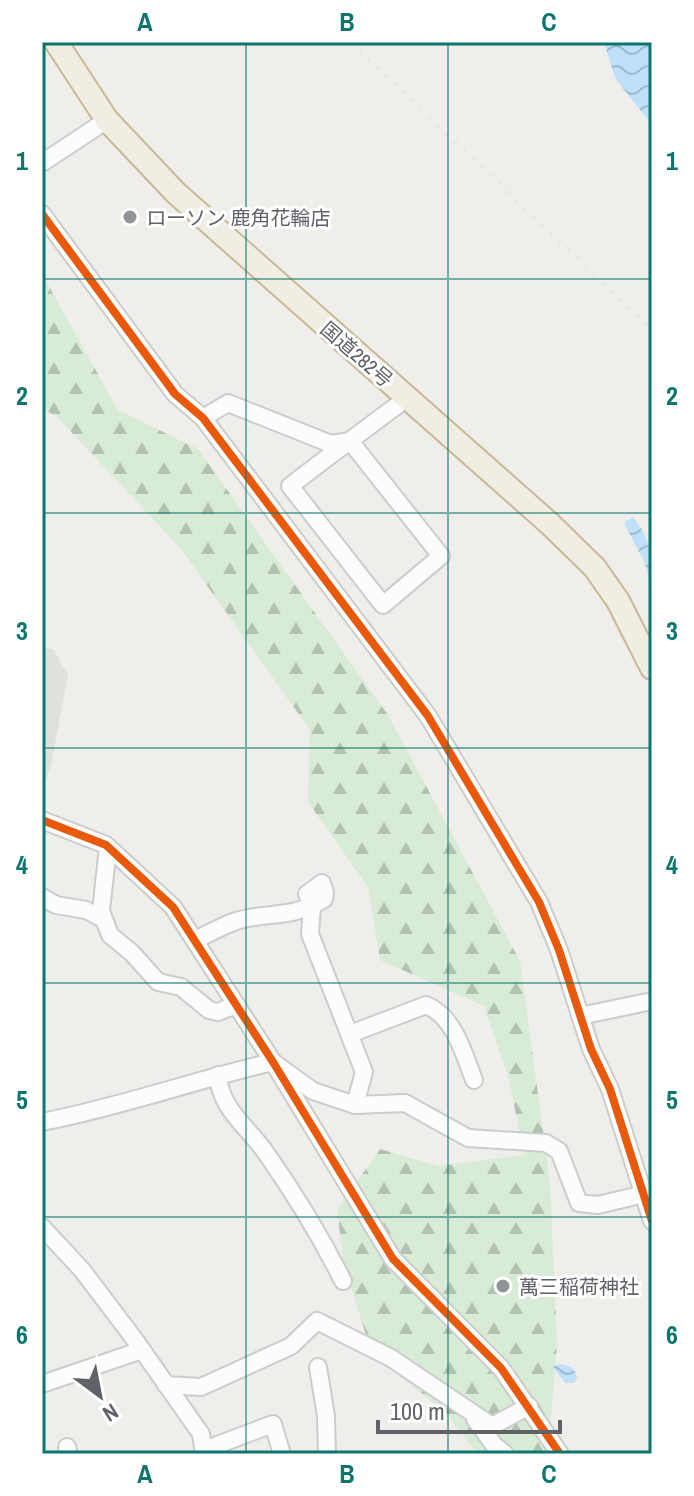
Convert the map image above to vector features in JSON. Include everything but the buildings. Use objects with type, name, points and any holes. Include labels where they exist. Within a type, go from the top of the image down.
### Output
[{"type":"highway","name":"国道282号","points":[[56,42],[107,120],[176,193],[550,524],[595,568],[618,601],[652,668]]},
{"type":"street","points":[[42,163],[107,120]]},
{"type":"street","points":[[42,214],[175,394],[203,418],[428,716],[539,902],[559,950],[591,1049],[610,1089],[645,1183],[652,1221]]},
{"type":"street","points":[[350,441],[441,556],[383,605],[290,486],[407,398]]},
{"type":"street","points":[[203,418],[228,403],[331,444],[350,441]]},
{"type":"street","points":[[42,820],[108,847],[173,907],[273,1062],[393,1259],[501,1368],[560,1454]]},
{"type":"street","points":[[108,847],[101,911],[110,935],[132,953],[158,982],[181,987],[209,1010],[218,1012],[236,1005]]},
{"type":"street","points":[[42,897],[56,905],[86,910],[103,919]]},
{"type":"street","points":[[195,940],[238,921],[285,915],[312,906],[310,934],[364,1072],[355,1105]]},
{"type":"street","points":[[580,1016],[652,1001]]},
{"type":"street","points":[[350,1034],[426,1005],[438,1010],[460,1043],[474,1080]]},
{"type":"street","points":[[42,1122],[121,1105],[218,1075],[273,1062],[313,1091],[355,1105],[405,1103],[468,1138],[546,1143],[559,1151],[579,1203],[598,1205],[645,1183]]},
{"type":"street","points":[[218,1075],[219,1087],[236,1119],[265,1150],[343,1281]]},
{"type":"street","points":[[42,1227],[82,1270],[142,1350],[201,1434],[204,1452],[273,1424],[282,1454]]},
{"type":"street","points":[[166,1385],[201,1387],[291,1346],[317,1321],[391,1358],[492,1426],[529,1406]]},
{"type":"street","points":[[42,1384],[142,1350]]},
{"type":"street","points":[[318,1367],[326,1416],[322,1453]]},
{"type":"street","points":[[467,1409],[494,1445],[505,1454]]},
{"type":"shaded area","points":[[42,648],[53,649],[68,675],[51,765],[42,791]]},
{"type":"green space","points":[[42,274],[118,410],[198,449],[388,715],[520,961],[550,1182],[557,1343],[548,1454],[477,1454],[446,1413],[372,1354],[344,1265],[337,1210],[380,1149],[438,1166],[524,1155],[509,1079],[484,1006],[380,960],[368,887],[308,802],[310,730],[181,549],[57,417],[42,408]]},
{"type":"water","points":[[604,42],[652,42],[652,125],[615,78]]},
{"type":"water","points":[[633,517],[650,551],[652,588],[644,561],[624,523]]},
{"type":"water","points":[[558,1364],[573,1369],[577,1378],[574,1383],[565,1383],[553,1367]]},
{"type":"railway","points":[[351,42],[652,330]]},
{"type":"cycle path","points":[[42,214],[175,394],[203,418],[428,716],[539,902],[559,950],[591,1049],[610,1089],[652,1221]]},
{"type":"cycle path","points":[[42,820],[106,845],[173,907],[273,1062],[393,1259],[501,1368],[560,1454]]},
{"type":"place","name":"ローソン 鹿角花輪店","points":[[130,217]]},
{"type":"place","name":"萬三稲荷神社","points":[[503,1286]]}]
